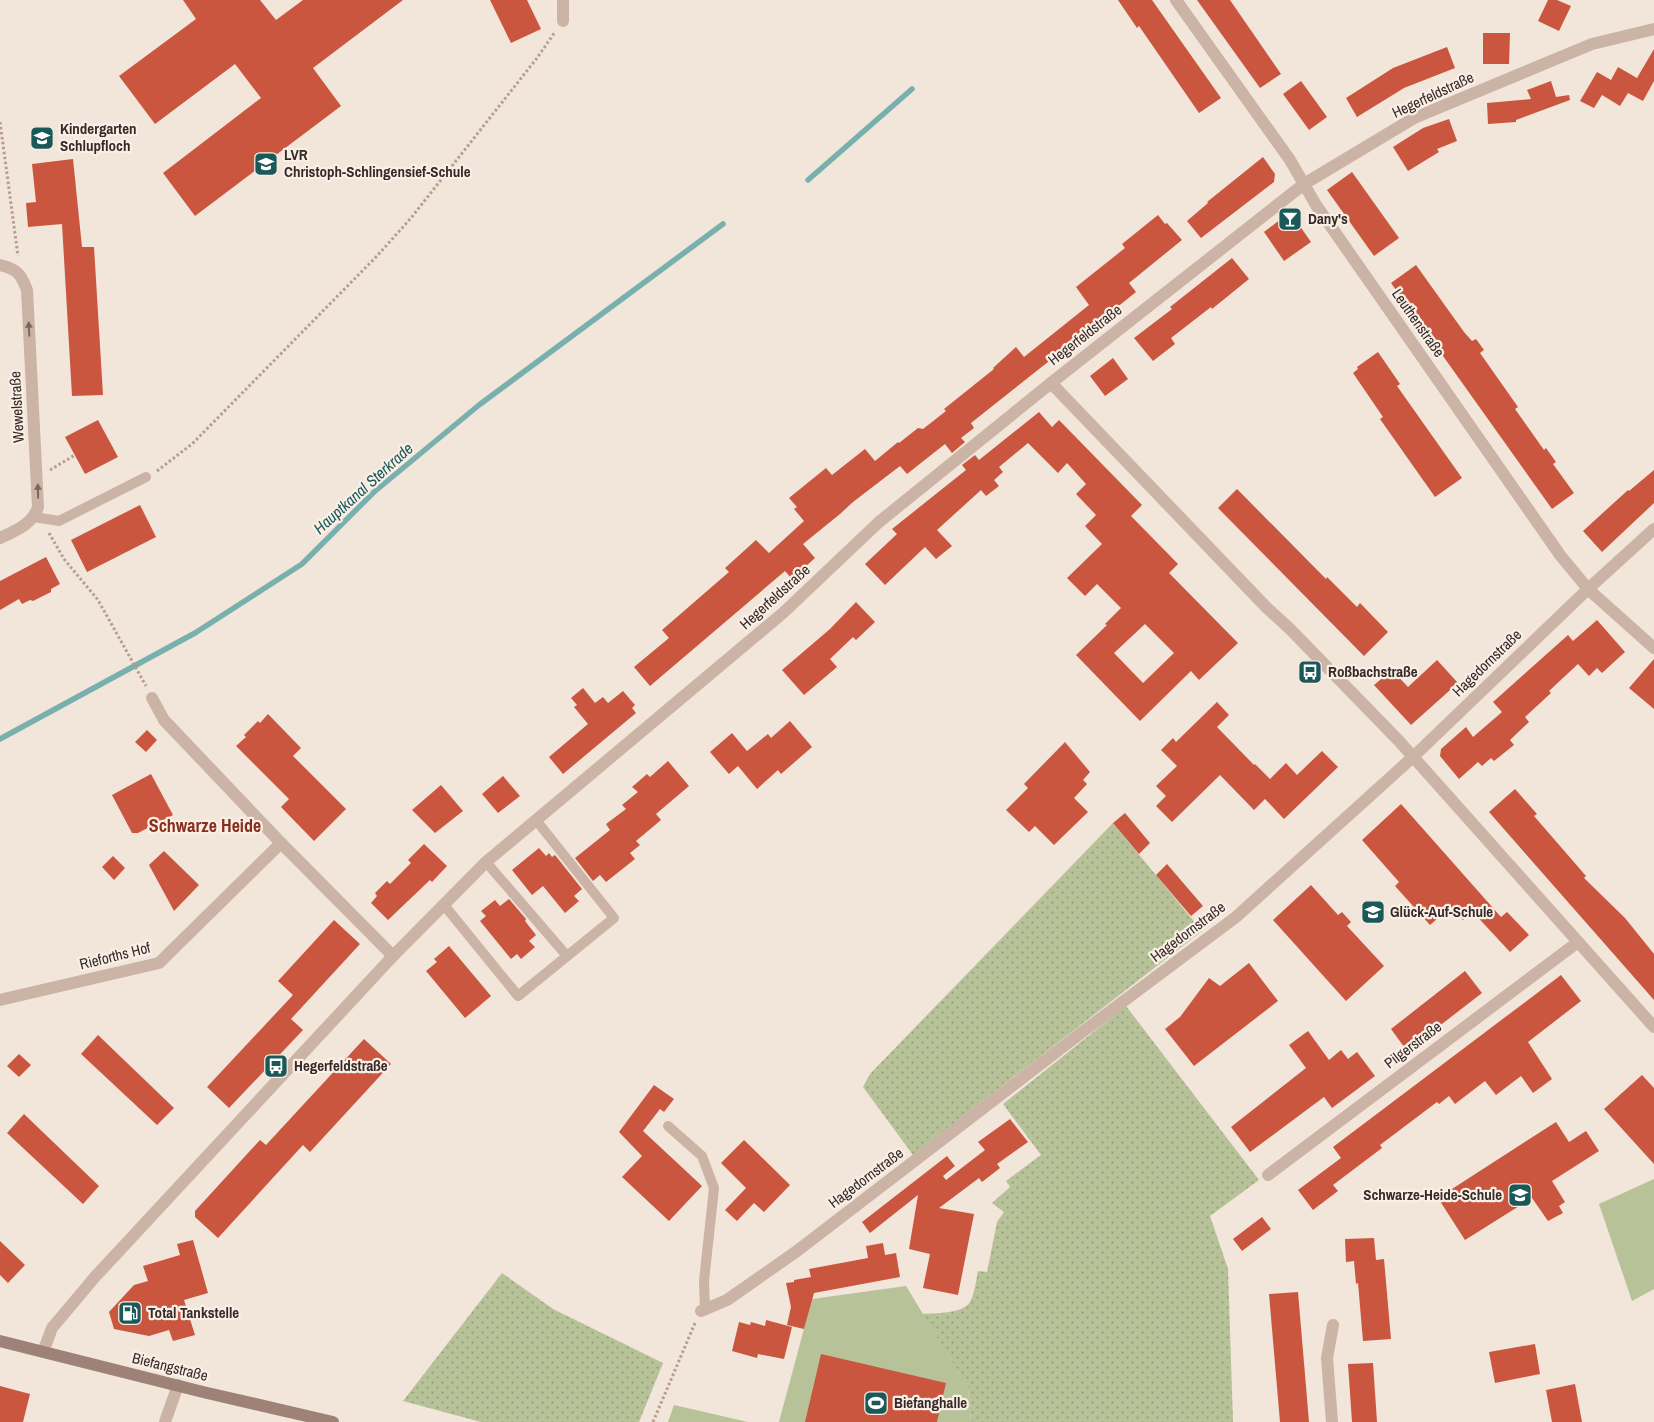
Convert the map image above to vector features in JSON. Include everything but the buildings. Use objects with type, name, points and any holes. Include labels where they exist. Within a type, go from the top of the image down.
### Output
[{"type":"main road","name":"Biefangstraße","points":[[0,1341],[178,1386],[333,1422]]},
{"type":"street","points":[[563,0],[563,21]]},
{"type":"street","name":"Leuthenstraße","points":[[1176,0],[1290,160],[1316,205],[1560,555],[1588,589],[1654,648]]},
{"type":"street","name":"Hegerfeldstraße","points":[[43,1352],[52,1328],[94,1278],[394,956],[486,862],[783,613],[879,522],[1051,383],[1304,184],[1414,118],[1592,44],[1654,29]]},
{"type":"street","points":[[0,265],[8,266],[21,274]]},
{"type":"street","name":"Wewelstraße","points":[[21,274],[27,290],[38,476],[38,506],[34,518]]},
{"type":"street","points":[[1051,383],[1413,757],[1654,1027]]},
{"type":"street","points":[[0,538],[34,518]]},
{"type":"street","name":"Hagedornstraße","points":[[703,1310],[726,1300],[797,1251],[1081,1033],[1236,917],[1413,757],[1588,589],[1654,529]]},
{"type":"street","points":[[152,698],[164,720],[281,843],[394,956]]},
{"type":"street","name":"Rieforths Hof","points":[[0,1000],[159,963],[281,843]]},
{"type":"street","name":"Pilgerstraße","points":[[1268,1175],[1578,942]]},
{"type":"street","points":[[1332,1422],[1327,1358],[1333,1325]]},
{"type":"street","points":[[165,1422],[178,1386]]},
{"type":"lane","points":[[34,518],[59,522],[146,477]]},
{"type":"lane","points":[[444,905],[518,996],[614,918],[536,820]]},
{"type":"lane","points":[[486,862],[567,956]]},
{"type":"lane","points":[[668,1126],[702,1156],[714,1188],[704,1281],[703,1310]]},
{"type":"path","points":[[146,477],[163,468],[192,444],[377,256],[411,218],[537,58],[563,21]]},
{"type":"path","points":[[0,122],[21,274]]},
{"type":"path","points":[[38,476],[75,455]]},
{"type":"path","points":[[34,518],[49,534],[64,559],[98,600],[152,698]]},
{"type":"path","points":[[653,1422],[703,1310]]},
{"type":"green space","points":[[1113,823],[1202,931],[913,1155],[863,1087],[870,1074]]},
{"type":"green space","points":[[1126,1006],[1259,1180],[1210,1216],[1228,1269],[1233,1422],[971,1422],[968,1388],[922,1314],[955,1311],[970,1302],[978,1271],[987,1272],[997,1222],[1004,1212],[992,1203],[1010,1187],[1006,1181],[1041,1155],[1003,1104]]},
{"type":"green space","points":[[1654,1179],[1654,1289],[1632,1301],[1599,1204]]},
{"type":"green space","points":[[502,1273],[553,1309],[663,1363],[639,1422],[481,1422],[403,1401]]},
{"type":"green space","points":[[906,1286],[968,1388],[971,1422],[779,1422],[812,1299]]},
{"type":"green space","points":[[674,1405],[748,1422],[668,1422]]},
{"type":"waterway","name":"Hauptkanal Sterkrade","points":[[808,180],[912,89]]},
{"type":"waterway","name":"Hauptkanal Sterkrade","points":[[0,739],[195,633],[302,564],[374,492],[479,405],[723,224]]},
{"type":"place","name":"Kindergarten Schlupfloch","points":[[42,138]]},
{"type":"place","name":"LVR Christoph-Schlingensief-Schule","points":[[266,164]]},
{"type":"place","name":"Dany's","points":[[1290,219]]},
{"type":"place","name":"Roßbachstraße","points":[[1310,672]]},
{"type":"place","name":"Glück-Auf-Schule","points":[[1373,912]]},
{"type":"place","name":"Hegerfeldstraße","points":[[276,1066]]},
{"type":"place","name":"Schwarze-Heide-Schule","points":[[1520,1195]]},
{"type":"place","name":"Total Tankstelle","points":[[130,1313]]},
{"type":"place","name":"Biefanghalle","points":[[876,1403]]},
{"type":"district","name":"Schwarze Heide","points":[[205,826]]}]
